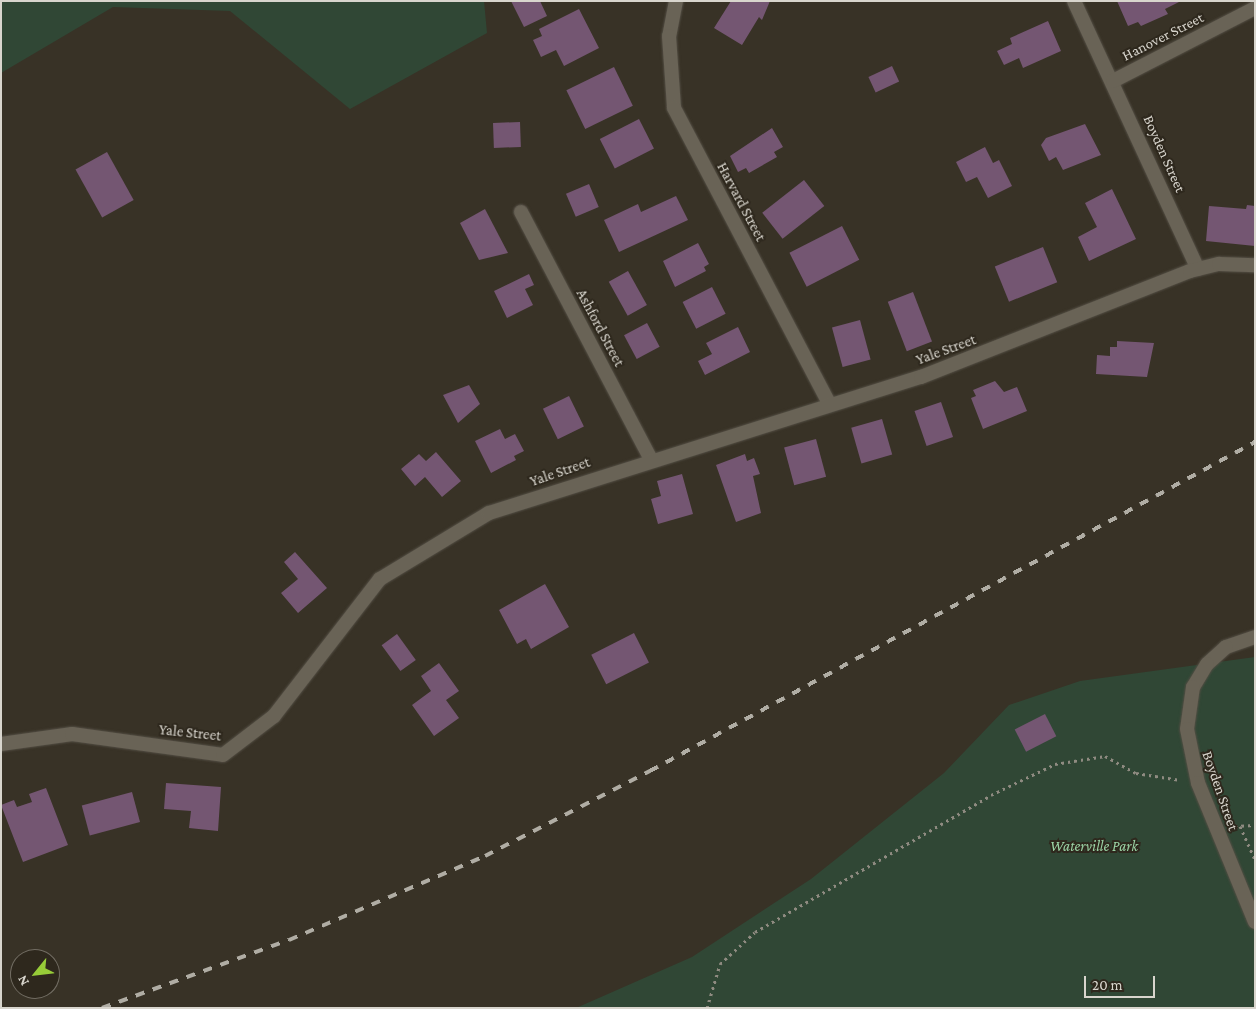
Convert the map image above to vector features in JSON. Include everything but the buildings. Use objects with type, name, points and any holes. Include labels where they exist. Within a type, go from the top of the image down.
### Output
[{"type":"street","name":"Harvard Street","points":[[676,1],[669,36],[674,108],[830,405]]},
{"type":"street","name":"Boyden Street","points":[[1074,1],[1113,81],[1198,269]]},
{"type":"street","name":"Hanover Street","points":[[1113,81],[1255,8]]},
{"type":"street","name":"Ashford Street","points":[[521,212],[651,460]]},
{"type":"street","points":[[1198,269],[1255,265]]},
{"type":"street","name":"Yale Street","points":[[1,744],[72,734],[223,755],[274,716],[380,579],[490,513],[952,365],[1198,269]]},
{"type":"street","name":"Boyden Street","points":[[1255,637],[1216,654],[1194,687],[1187,729],[1198,783],[1255,922]]},
{"type":"path","points":[[707,1008],[720,964],[755,932],[991,795],[1055,764],[1105,756],[1136,773],[1198,783]]},
{"type":"path","points":[[1240,826],[1255,859]]},
{"type":"green space","points":[[1,1],[484,1],[487,33],[350,109],[230,11],[113,7],[1,73]]},
{"type":"green space","name":"Waterville Park","points":[[1255,657],[1255,1008],[576,1008],[692,957],[811,879],[944,773],[1009,705],[1080,681]]},
{"type":"railway","points":[[102,1008],[289,940],[485,856],[650,771],[1255,442]]}]
